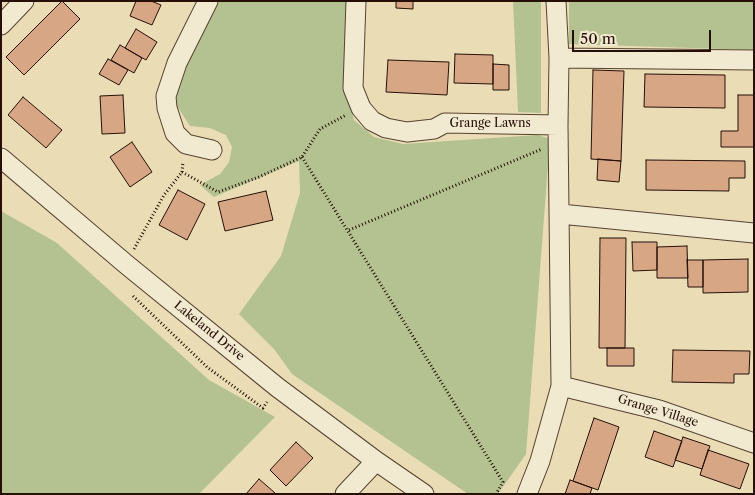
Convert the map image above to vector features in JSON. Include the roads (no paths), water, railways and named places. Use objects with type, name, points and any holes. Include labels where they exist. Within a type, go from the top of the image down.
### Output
[{"type":"street","points":[[1,25],[24,1]]},
{"type":"street","points":[[208,1],[177,63],[166,96],[167,108],[176,133],[186,144],[212,150]]},
{"type":"street","name":"Grange Lawns","points":[[356,1],[353,88],[361,108],[372,122],[407,132],[434,129],[445,123],[558,134]]},
{"type":"street","points":[[527,494],[540,461],[561,386],[559,58],[556,1]]},
{"type":"street","points":[[559,58],[754,60]]},
{"type":"street","name":"Lakeland Drive","points":[[1,158],[127,265],[277,387],[376,461],[424,494]]},
{"type":"street","points":[[560,214],[754,233]]},
{"type":"street","name":"Grange Village","points":[[561,386],[659,410],[754,443]]},
{"type":"street","points":[[345,494],[376,461]]}]
